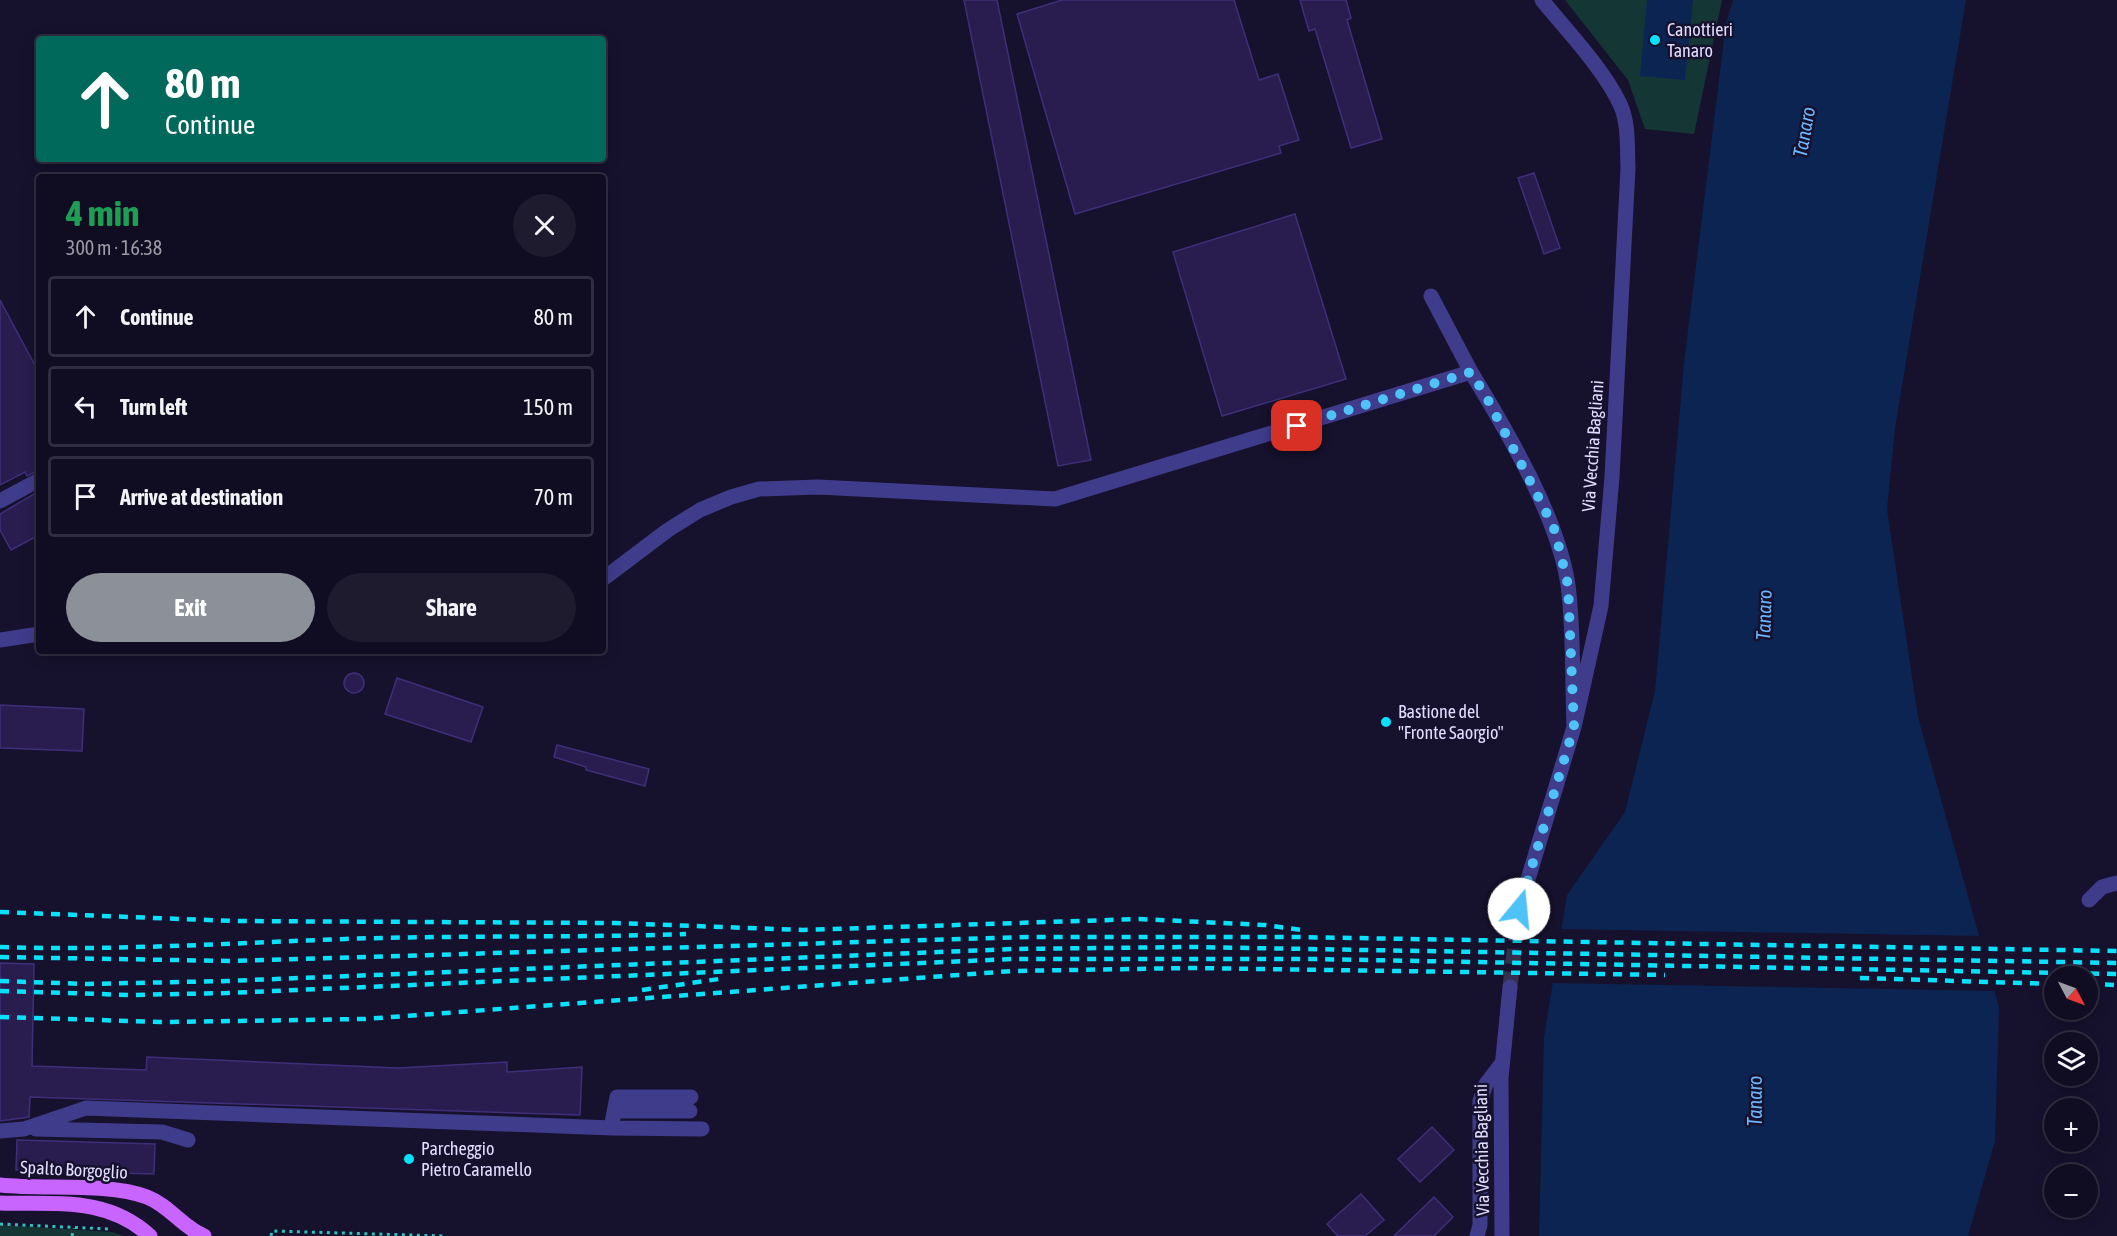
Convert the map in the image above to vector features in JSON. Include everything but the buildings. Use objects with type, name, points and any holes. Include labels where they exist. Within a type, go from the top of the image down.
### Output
[{"type":"main road","name":"Spalto Borgoglio","points":[[3,1184],[113,1190],[141,1195],[168,1208],[188,1228],[204,1236]]},
{"type":"main road","name":"Spalto Borgoglio","points":[[0,1203],[101,1207],[123,1215],[150,1236]]},
{"type":"street","name":"Via Vecchia Bagliani","points":[[1519,909],[1574,727],[1601,606],[1612,477],[1629,168],[1626,131],[1620,105],[1607,83],[1542,0]]},
{"type":"street","points":[[1431,296],[1488,400],[1555,531],[1568,585],[1574,727]]},
{"type":"street","points":[[606,577],[668,530],[700,510],[759,489],[818,487],[1055,499],[1471,372]]},
{"type":"street","points":[[0,501],[36,482]]},
{"type":"street","points":[[0,640],[36,634]]},
{"type":"street","points":[[2089,900],[2102,887],[2117,884]]},
{"type":"street","name":"Via Vecchia Bagliani","points":[[1502,1236],[1502,1063],[1510,987]]},
{"type":"street","name":"Via Vecchia Bagliani","points":[[1477,1236],[1480,1225],[1480,1101],[1486,1084],[1502,1063]]},
{"type":"street","points":[[611,1128],[615,1111],[691,1104]]},
{"type":"street","points":[[24,1129],[86,1108],[611,1128],[702,1129]]},
{"type":"street","points":[[0,1131],[24,1129],[162,1132],[188,1140]]},
{"type":"path","points":[[0,1224],[112,1229]]},
{"type":"path","points":[[72,1236],[74,1228]]},
{"type":"path","points":[[271,1236],[272,1231],[445,1236]]},
{"type":"green space","name":"Canottieri Tanaro","points":[[1565,0],[1722,0],[1694,134],[1645,129],[1628,80]]},
{"type":"green space","points":[[0,1225],[112,1232],[125,1236],[0,1236]]},
{"type":"water","points":[[1647,0],[1693,0],[1685,80],[1640,76]]},
{"type":"water","name":"Tanaro","points":[[1733,0],[1966,0],[1895,428],[1887,509],[1918,717],[1999,1007],[1995,1141],[1968,1236],[1539,1236],[1544,1037],[1567,895],[1625,812],[1655,691],[1684,363],[1726,23]]},
{"type":"pier","points":[[1559,929],[1983,936],[1998,991],[1550,983]]},
{"type":"tunnel","points":[[1510,987],[1519,909]]},
{"type":"railway","points":[[0,912],[234,921],[615,923],[803,930],[1139,919],[1265,925],[1302,930]]},
{"type":"railway","points":[[0,947],[129,947],[388,938],[686,934]]},
{"type":"railway","points":[[0,957],[231,961],[1028,937],[1294,937],[2117,951]]},
{"type":"railway","points":[[0,981],[87,984],[227,981],[1013,949],[1192,947],[2117,963]]},
{"type":"railway","points":[[0,991],[131,995],[227,993],[1013,959],[1313,959],[2117,974]]},
{"type":"railway","points":[[0,1017],[164,1022],[365,1019],[1012,971],[1191,968],[1665,975]]},
{"type":"railway","points":[[1860,978],[2044,984]]},
{"type":"railway","points":[[642,990],[719,979]]},
{"type":"railway","points":[[2098,984],[2117,985]]},
{"type":"place","name":"Canottieri Tanaro","points":[[1655,40]]},
{"type":"place","name":"Bastione del \"Fronte Saorgio\"","points":[[1386,722]]},
{"type":"place","name":"Parcheggio Pietro Caramello","points":[[409,1159]]},
{"type":"route","points":[[1297,426],[1471,372],[1488,400],[1555,531],[1568,585],[1574,727],[1519,909]]}]
